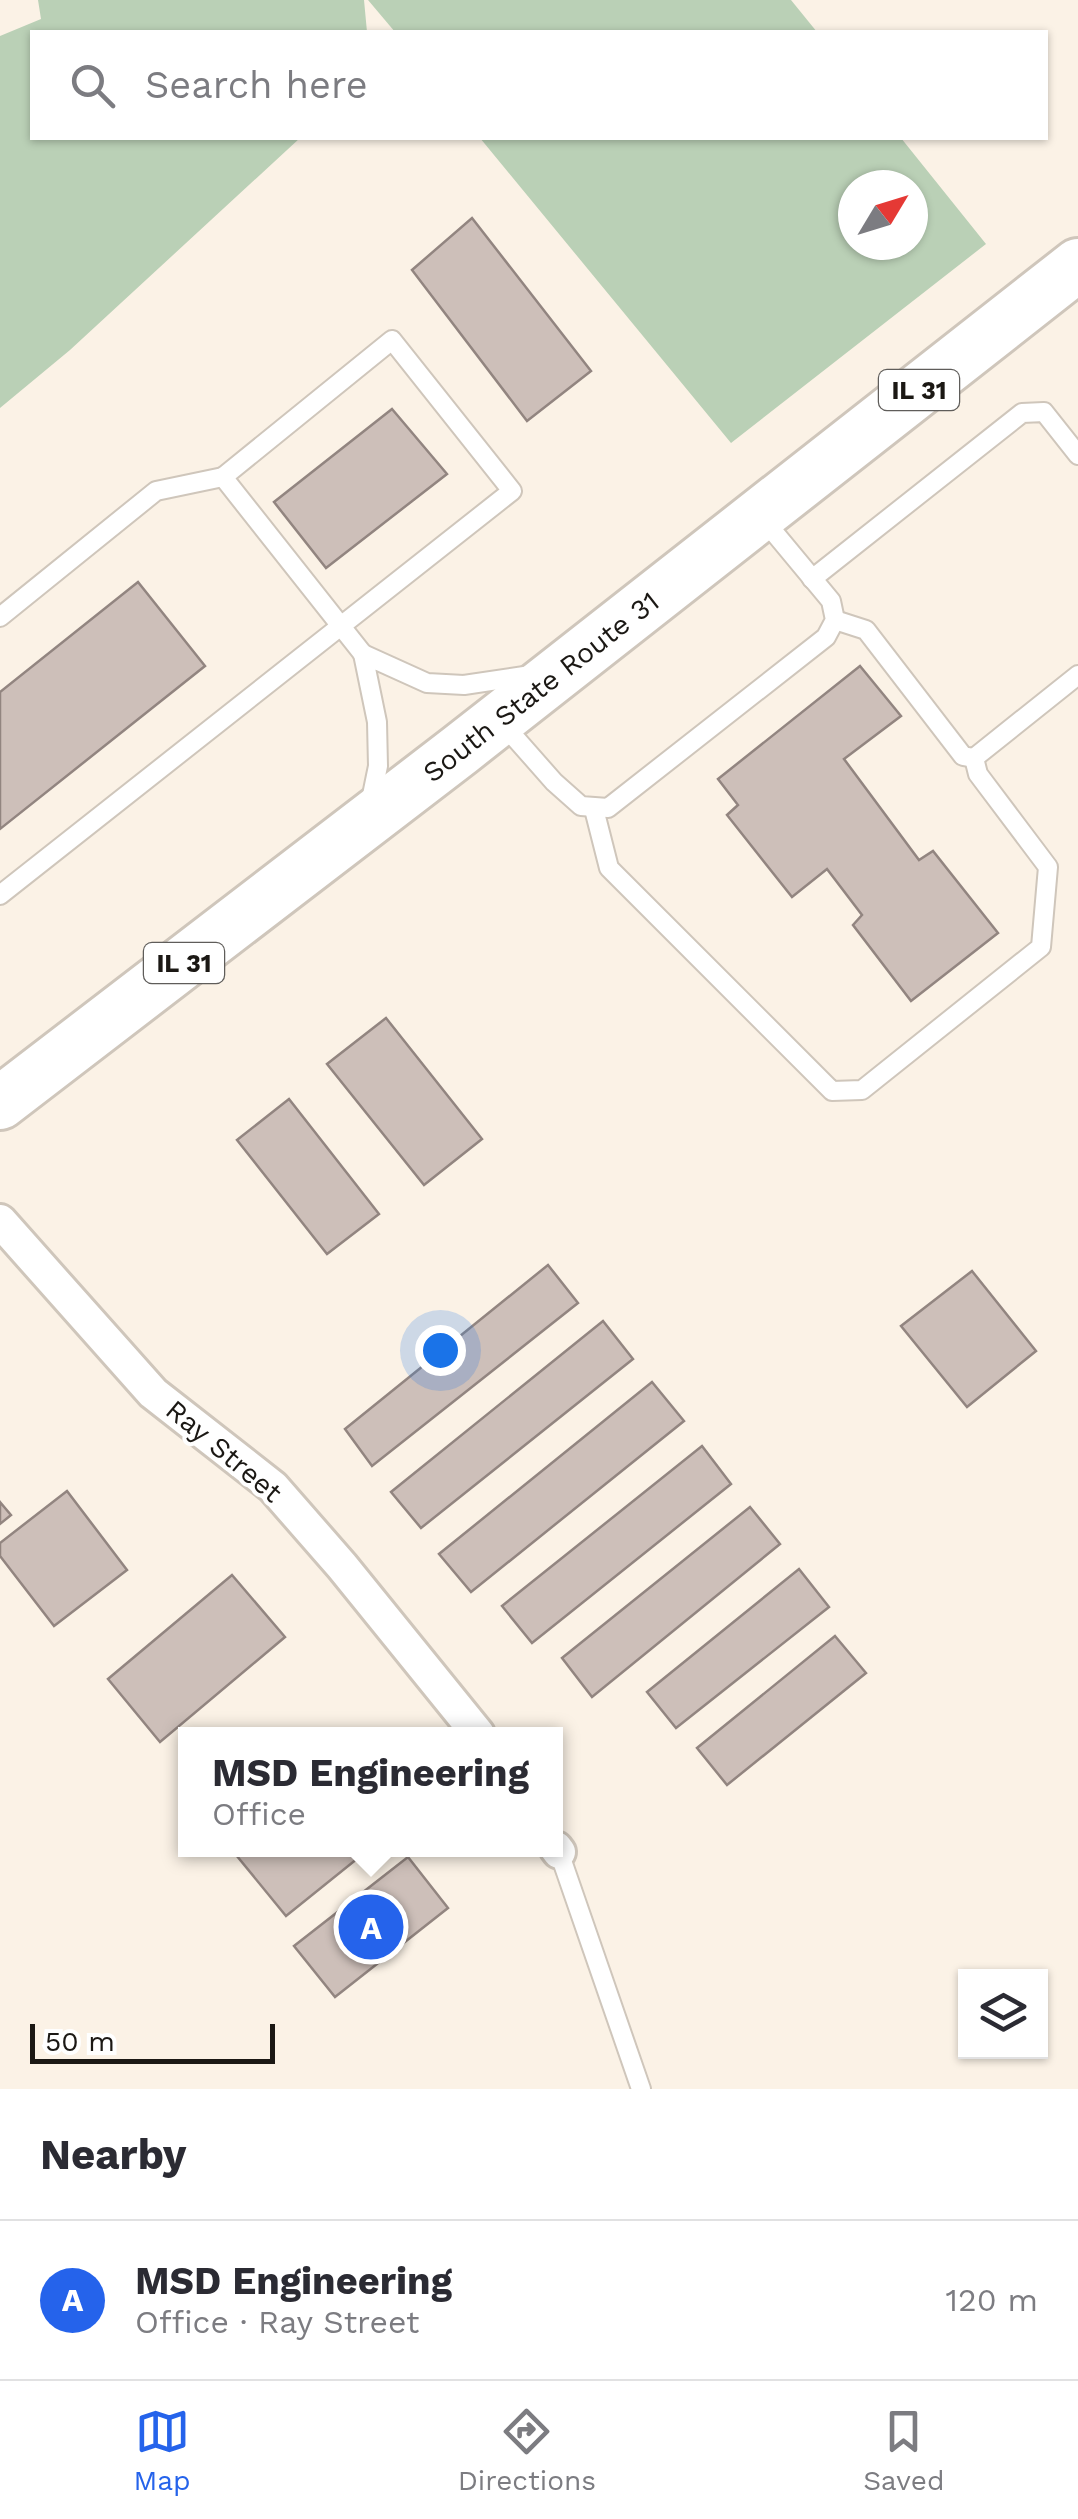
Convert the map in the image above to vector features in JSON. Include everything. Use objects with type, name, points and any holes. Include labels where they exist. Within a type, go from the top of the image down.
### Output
[{"type":"main road","name":"South State Route 31","points":[[0,1104],[499,720],[1078,265]]},
{"type":"street","name":"Ray Street","points":[[0,1221],[152,1393],[273,1487],[472,1727]]},
{"type":"lane","points":[[0,617],[156,491],[224,476],[392,340],[512,491],[0,895]]},
{"type":"lane","points":[[812,578],[1022,413],[1044,412],[1078,455]]},
{"type":"lane","points":[[224,476],[363,654],[376,722],[378,766],[367,822]]},
{"type":"lane","points":[[499,720],[581,806],[608,808],[624,796],[826,636],[836,620],[831,601],[760,515]]},
{"type":"lane","points":[[836,620],[866,630],[963,756],[974,758],[1078,675]]},
{"type":"lane","points":[[363,654],[426,683],[464,685],[562,670]]},
{"type":"lane","points":[[594,808],[609,868],[832,1091],[862,1090],[1042,947],[1048,866],[978,774],[974,758]]},
{"type":"lane","points":[[559,1857],[642,2089]]},
{"type":"green space","points":[[38,0],[364,0],[367,30],[30,30],[30,140],[298,140],[70,350],[0,408],[0,36],[41,19]]},
{"type":"green space","points":[[368,0],[791,0],[815,30],[393,30]]},
{"type":"green space","points":[[482,140],[903,140],[927,170],[838,170],[838,260],[928,260],[928,172],[986,244],[731,443]]},
{"type":"building","points":[[472,218],[591,371],[527,421],[412,270]]},
{"type":"building","points":[[392,409],[447,474],[326,568],[274,502]]},
{"type":"building","points":[[138,582],[205,666],[0,829],[0,692]]},
{"type":"building","points":[[860,666],[901,716],[844,759],[919,860],[933,851],[998,933],[911,1001],[853,925],[862,915],[827,869],[792,897],[727,815],[738,805],[718,779]]},
{"type":"building","points":[[386,1018],[482,1139],[424,1185],[327,1064]]},
{"type":"building","points":[[289,1099],[379,1214],[327,1254],[237,1140]]},
{"type":"building","points":[[548,1265],[578,1303],[372,1466],[345,1429]]},
{"type":"building","points":[[972,1271],[1036,1351],[967,1407],[901,1326]]},
{"type":"building","points":[[603,1321],[633,1359],[421,1528],[391,1492]]},
{"type":"building","points":[[652,1382],[684,1421],[471,1592],[439,1554]]},
{"type":"building","points":[[702,1446],[731,1484],[532,1643],[502,1606]]},
{"type":"building","points":[[67,1491],[127,1570],[54,1626],[0,1556],[0,1543]]},
{"type":"building","points":[[0,1502],[11,1515],[0,1524]]},
{"type":"building","points":[[750,1507],[780,1544],[592,1697],[562,1658]]},
{"type":"building","points":[[799,1569],[829,1607],[676,1728],[647,1692]]},
{"type":"building","points":[[232,1575],[285,1637],[160,1742],[108,1679]]},
{"type":"building","points":[[835,1636],[866,1673],[727,1785],[697,1748]]},
{"type":"building","points":[[238,1857],[359,1857],[286,1916]]},
{"type":"building","points":[[408,1857],[448,1908],[335,1997],[294,1946]]},
{"type":"place","name":"MSD Engineering","points":[[371,1927]]}]
